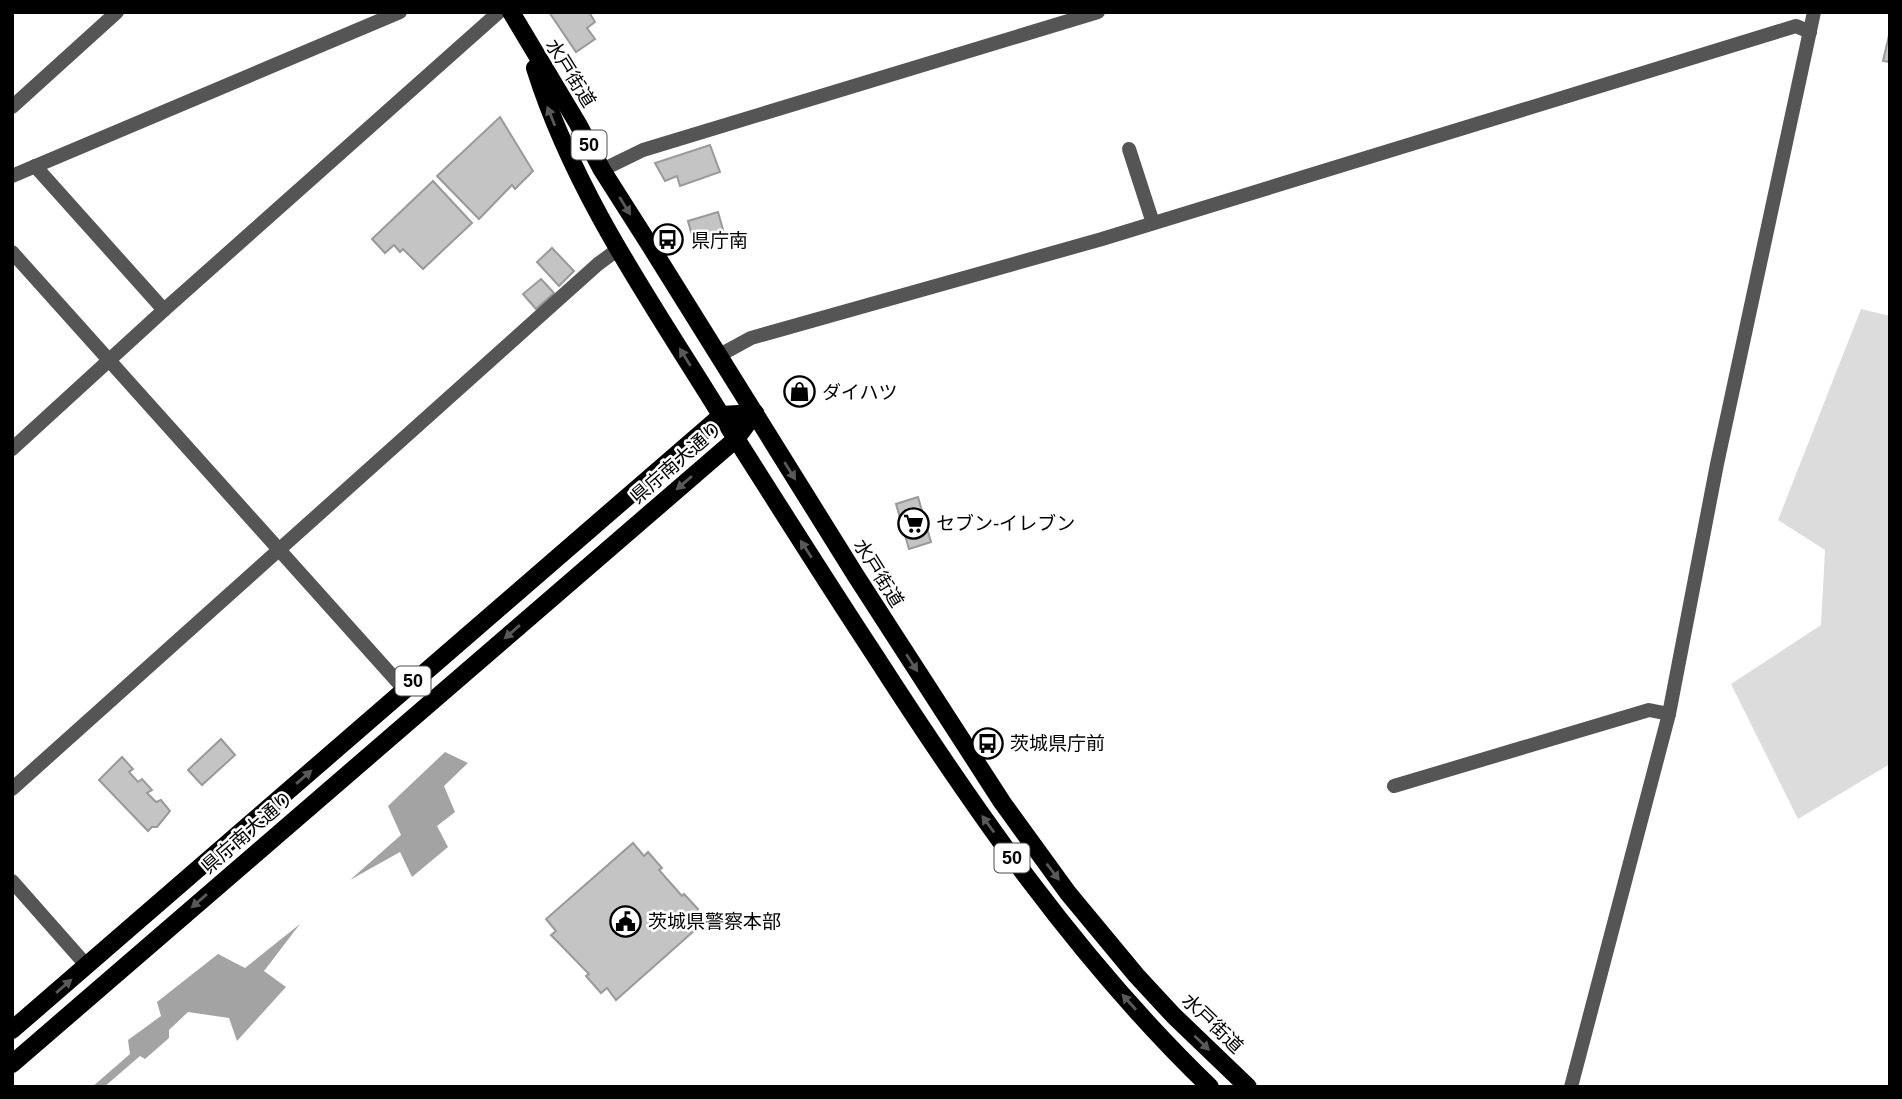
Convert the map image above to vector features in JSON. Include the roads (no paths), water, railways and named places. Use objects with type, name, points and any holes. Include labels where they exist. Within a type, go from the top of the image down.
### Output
[{"type":"main road","name":"水戸街道","points":[[511,12],[578,124],[602,170],[856,576],[986,777],[1068,893],[1136,975],[1174,1016],[1248,1087]]},
{"type":"main road","name":"水戸街道","points":[[527,42],[550,113],[617,250],[928,740],[1076,941],[1210,1087]]},
{"type":"main road","name":"県庁南大通り","points":[[12,1030],[722,415],[755,413]]},
{"type":"main road","name":"県庁南大通り","points":[[12,1064],[736,439],[755,413]]},
{"type":"main road","points":[[963,790],[986,777]]},
{"type":"street","points":[[12,107],[117,12]]},
{"type":"street","points":[[12,176],[400,12]]},
{"type":"street","points":[[12,449],[499,12]]},
{"type":"street","points":[[602,170],[643,150],[1073,16],[1098,12]]},
{"type":"street","points":[[1571,1087],[1670,714],[1717,464],[1814,12]]},
{"type":"street","points":[[718,356],[751,338],[1153,223],[1796,26],[1810,32]]},
{"type":"street","points":[[1129,149],[1153,223]]},
{"type":"street","points":[[35,166],[164,310]]},
{"type":"street","points":[[12,789],[598,264],[617,250]]},
{"type":"street","points":[[12,252],[404,689]]},
{"type":"street","points":[[1394,786],[1649,710],[1670,714]]},
{"type":"street","points":[[12,881],[87,966]]},
{"type":"place","name":"県庁南","points":[[668,240]]},
{"type":"place","name":"ダイハツ","points":[[799,392]]},
{"type":"place","name":"セブン-イレブン","points":[[913,523]]},
{"type":"place","name":"茨城県庁前","points":[[987,743]]},
{"type":"place","name":"茨城県警察本部","points":[[625,921]]}]
